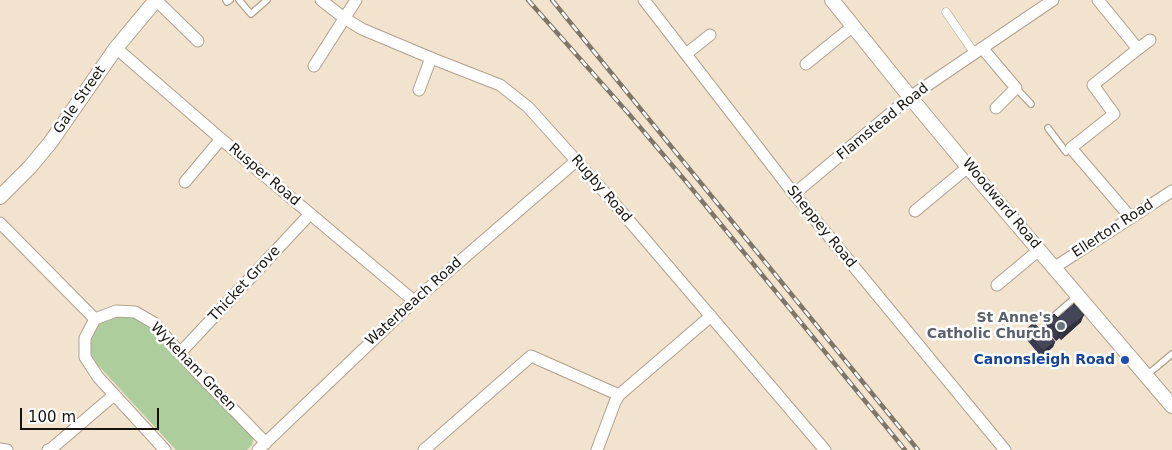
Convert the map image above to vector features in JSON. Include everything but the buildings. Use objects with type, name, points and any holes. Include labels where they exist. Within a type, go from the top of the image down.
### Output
[{"type":"street","points":[[156,0],[198,41]]},
{"type":"street","name":"Gale Street","points":[[0,197],[30,167],[50,143],[116,48],[156,0]]},
{"type":"street","name":"Rugby Road","points":[[321,0],[362,29],[500,85],[528,107],[711,316],[819,448]]},
{"type":"street","points":[[314,66],[356,0]]},
{"type":"street","name":"Sheppey Road","points":[[644,0],[794,194],[1005,450]]},
{"type":"street","name":"Woodward Road","points":[[832,0],[910,97],[1172,406]]},
{"type":"street","name":"Flamstead Road","points":[[794,194],[910,97],[979,51],[1034,5],[1052,0]]},
{"type":"street","points":[[1098,0],[1138,49]]},
{"type":"street","points":[[946,12],[979,51],[1016,88],[996,108]]},
{"type":"street","points":[[806,64],[853,26]]},
{"type":"street","points":[[686,54],[710,35]]},
{"type":"street","points":[[1131,218],[1067,151],[1114,114],[1093,85],[1150,40]]},
{"type":"street","name":"Rusper Road","points":[[116,48],[414,301]]},
{"type":"street","points":[[418,90],[431,58]]},
{"type":"street","points":[[185,182],[221,139]]},
{"type":"street","name":"Waterbeach Road","points":[[262,447],[414,301],[576,161]]},
{"type":"street","points":[[915,211],[968,166]]},
{"type":"street","name":"Ellerton Road","points":[[1054,267],[1172,191]]},
{"type":"street","name":"Thicket Grove","points":[[180,354],[310,214]]},
{"type":"street","points":[[0,222],[95,318],[85,338],[84,357],[98,377],[165,450]]},
{"type":"street","points":[[997,285],[1040,250]]},
{"type":"street","name":"Wykeham Green","points":[[95,318],[116,311],[136,312],[154,324],[262,447]]},
{"type":"street","points":[[597,450],[619,394],[711,316]]},
{"type":"street","points":[[424,450],[531,356],[619,394]]},
{"type":"street","points":[[48,450],[114,395]]},
{"type":"street","points":[[0,448],[7,450]]},
{"type":"lane","points":[[226,0],[227,2],[230,0]]},
{"type":"lane","points":[[239,0],[251,14],[266,0]]},
{"type":"lane","points":[[1016,88],[1031,104]]},
{"type":"lane","points":[[1048,128],[1067,151]]},
{"type":"lane","points":[[1047,322],[1078,295]]},
{"type":"lane","points":[[1147,376],[1172,354]]},
{"type":"green space","points":[[132,316],[148,323],[254,436],[252,445],[247,450],[176,450],[97,364],[90,353],[91,337],[97,326],[112,317]]},
{"type":"railway","points":[[528,0],[688,184],[905,450]]},
{"type":"railway","points":[[552,0],[918,450]]},
{"type":"place","name":"St Anne's Catholic Church","points":[[1061,326]]},
{"type":"place","name":"Canonsleigh Road","points":[[1125,360]]}]
